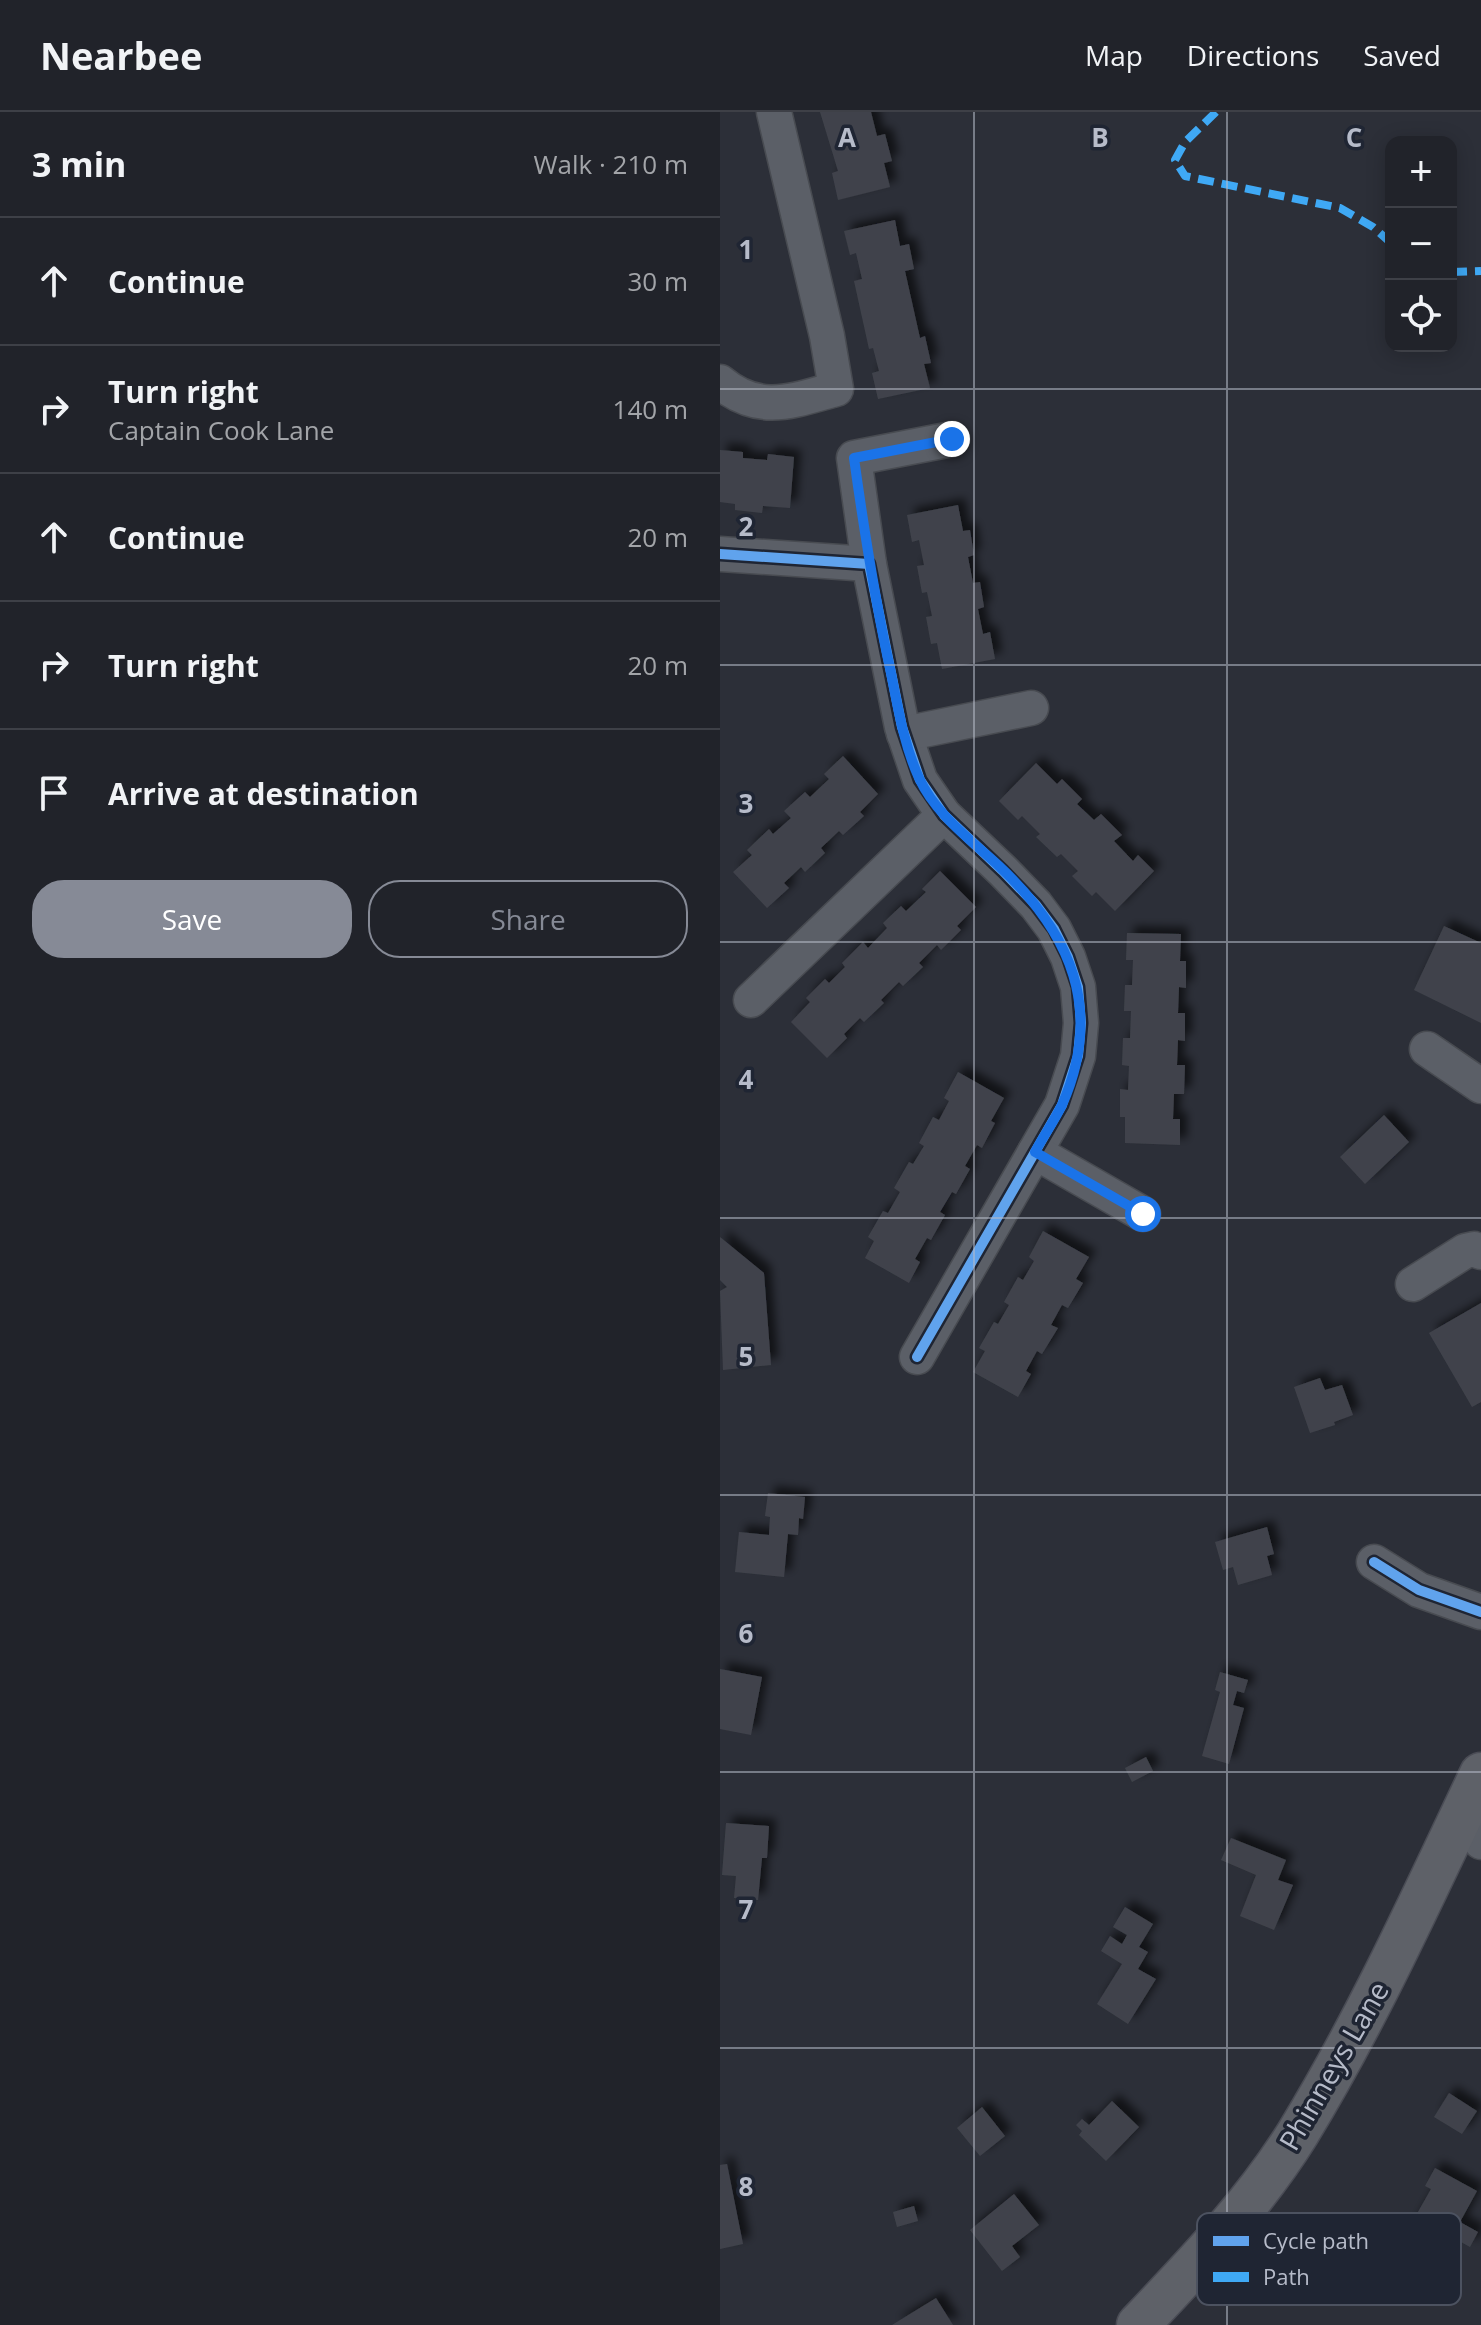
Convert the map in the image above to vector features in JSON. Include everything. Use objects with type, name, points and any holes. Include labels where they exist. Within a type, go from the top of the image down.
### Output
[{"type":"main road","name":"Phinneys Lane","points":[[1239,2213],[1297,2134],[1359,2030],[1477,1806]]},
{"type":"main road","name":"Phinneys Lane","points":[[1149,2321],[1197,2262]]},
{"type":"street","points":[[720,382],[743,396],[779,404],[836,389],[827,336],[774,112]]},
{"type":"street","points":[[917,1357],[1062,1105],[1078,1056],[1081,1023],[1078,987],[1054,929],[1036,905],[944,815],[920,780],[904,734],[869,564],[854,458],[952,439]]},
{"type":"street","points":[[720,554],[869,564]]},
{"type":"street","points":[[904,734],[1031,708]]},
{"type":"street","points":[[751,1000],[944,815]]},
{"type":"street","points":[[1427,1049],[1481,1086]]},
{"type":"street","points":[[1035,1152],[1143,1214]]},
{"type":"street","points":[[1413,1284],[1465,1251],[1474,1249],[1481,1252]]},
{"type":"street","points":[[1374,1562],[1419,1590],[1481,1612]]},
{"type":"building","points":[[820,112],[871,112],[877,136],[885,134],[892,161],[884,163],[890,187],[838,200],[832,173],[838,171]]},
{"type":"building","points":[[895,220],[900,246],[909,244],[914,269],[905,271],[920,338],[925,336],[931,363],[924,364],[930,388],[878,399],[872,373],[879,371],[873,348],[869,349],[854,281],[862,279],[856,253],[850,255],[844,231]]},
{"type":"building","points":[[720,450],[743,452],[743,458],[767,460],[768,454],[794,457],[790,508],[763,506],[762,513],[735,510],[735,504],[720,502]]},
{"type":"building","points":[[958,505],[963,531],[970,530],[974,555],[968,557],[973,583],[980,582],[984,607],[978,609],[983,634],[990,632],[995,659],[942,669],[937,643],[931,644],[926,617],[932,616],[927,592],[922,593],[917,566],[924,565],[919,540],[912,542],[907,515]]},
{"type":"building","points":[[843,756],[878,794],[860,812],[864,816],[843,835],[839,831],[821,848],[825,853],[805,872],[801,867],[784,883],[789,888],[767,908],[733,872],[752,855],[747,850],[769,829],[773,834],[791,818],[784,811],[805,792],[810,797],[829,779],[824,774]]},
{"type":"building","points":[[1036,763],[1057,784],[1062,779],[1082,799],[1077,804],[1094,820],[1101,814],[1122,835],[1114,841],[1133,861],[1138,855],[1154,871],[1115,911],[1096,892],[1092,896],[1072,876],[1078,871],[1061,854],[1057,857],[1036,837],[1040,834],[1022,816],[1018,820],[999,801]]},
{"type":"building","points":[[940,871],[976,907],[957,926],[961,930],[941,950],[937,945],[919,963],[923,967],[903,986],[899,982],[881,1000],[884,1003],[864,1022],[860,1018],[844,1034],[847,1038],[827,1058],[791,1022],[810,1002],[806,998],[825,979],[829,983],[845,967],[842,963],[863,942],[868,948],[887,928],[883,923],[901,906],[906,911],[926,892],[922,889]]},
{"type":"building","points":[[1444,926],[1481,943],[1481,1023],[1414,990]]},
{"type":"building","points":[[1127,933],[1181,934],[1180,961],[1186,961],[1186,988],[1179,987],[1178,1013],[1185,1013],[1185,1041],[1178,1040],[1177,1065],[1185,1065],[1184,1094],[1174,1094],[1173,1119],[1180,1119],[1180,1145],[1125,1143],[1125,1117],[1120,1117],[1120,1089],[1128,1090],[1129,1066],[1122,1065],[1123,1038],[1130,1038],[1131,1011],[1124,1011],[1125,985],[1132,985],[1133,960],[1126,960]]},
{"type":"building","points":[[958,1072],[1004,1098],[991,1121],[995,1123],[982,1148],[977,1145],[965,1166],[970,1169],[956,1194],[952,1192],[940,1212],[945,1215],[931,1240],[927,1238],[915,1259],[920,1262],[909,1283],[865,1258],[874,1241],[868,1237],[883,1211],[888,1213],[900,1192],[894,1188],[909,1162],[913,1164],[924,1146],[919,1143],[933,1117],[939,1120],[949,1101],[944,1098]]},
{"type":"building","points":[[1384,1115],[1409,1142],[1365,1184],[1340,1157]]},
{"type":"building","points":[[1043,1231],[1089,1257],[1076,1279],[1083,1283],[1068,1308],[1062,1305],[1051,1325],[1058,1328],[1042,1354],[1037,1351],[1026,1371],[1031,1374],[1018,1397],[973,1372],[985,1351],[979,1348],[994,1322],[998,1324],[1009,1305],[1004,1302],[1018,1277],[1023,1280],[1034,1261],[1029,1257]]},
{"type":"building","points":[[720,1237],[764,1273],[771,1365],[723,1370],[720,1291],[727,1287],[720,1280]]},
{"type":"building","points":[[1481,1303],[1481,1402],[1472,1407],[1429,1333]]},
{"type":"building","points":[[1320,1378],[1325,1390],[1342,1385],[1353,1415],[1310,1433],[1294,1387]]},
{"type":"building","points":[[768,1493],[805,1497],[798,1535],[788,1534],[784,1577],[735,1572],[739,1532],[769,1535],[770,1517],[765,1516]]},
{"type":"building","points":[[1267,1527],[1274,1554],[1267,1556],[1272,1575],[1238,1585],[1233,1567],[1223,1570],[1215,1542]]},
{"type":"building","points":[[720,1669],[762,1677],[751,1735],[720,1729]]},
{"type":"building","points":[[1220,1672],[1248,1680],[1244,1693],[1237,1691],[1233,1705],[1244,1708],[1229,1764],[1202,1756],[1220,1692],[1215,1690]]},
{"type":"building","points":[[1146,1757],[1153,1771],[1132,1782],[1125,1768]]},
{"type":"building","points":[[726,1823],[769,1826],[767,1858],[762,1858],[758,1900],[734,1898],[736,1876],[722,1875]]},
{"type":"building","points":[[1231,1838],[1286,1860],[1278,1880],[1293,1885],[1274,1930],[1240,1916],[1256,1875],[1221,1860]]},
{"type":"building","points":[[1125,1907],[1153,1924],[1139,1947],[1148,1952],[1138,1969],[1156,1979],[1128,2024],[1097,2004],[1122,1964],[1101,1951],[1110,1936],[1122,1944],[1127,1935],[1113,1927]]},
{"type":"building","points":[[1449,2093],[1477,2111],[1462,2134],[1434,2117]]},
{"type":"building","points":[[1112,2101],[1139,2127],[1106,2161],[1079,2135],[1082,2131],[1076,2125],[1082,2119],[1089,2125]]},
{"type":"building","points":[[982,2107],[1005,2136],[980,2156],[957,2128]]},
{"type":"building","points":[[727,2164],[743,2244],[720,2249],[720,2165]]},
{"type":"building","points":[[1435,2168],[1477,2191],[1461,2220],[1461,2213],[1417,2213],[1431,2189],[1425,2186]]},
{"type":"building","points":[[1014,2194],[1039,2225],[1012,2246],[1020,2257],[1002,2271],[970,2230]]},
{"type":"building","points":[[914,2206],[918,2221],[897,2227],[893,2212]]},
{"type":"building","points":[[1461,2223],[1478,2232],[1470,2247],[1461,2242]]},
{"type":"building","points":[[936,2298],[953,2325],[892,2325]]},
{"type":"marked path","points":[[1216,112],[1185,142],[1175,160],[1185,176],[1340,208],[1385,238]]},
{"type":"marked path","points":[[1457,272],[1481,271]]},
{"type":"cycle path","points":[[720,554],[869,564],[902,727],[920,780],[944,815],[1036,905],[1054,929],[1078,987],[1081,1023],[1078,1056],[1062,1105],[917,1357]]},
{"type":"cycle path","points":[[1374,1562],[1419,1590],[1481,1612]]},
{"type":"route","points":[[952,439],[854,458],[875,601],[902,727],[920,780],[930,797],[944,815],[1036,905],[1054,929],[1078,987],[1081,1023],[1078,1056],[1062,1105],[1035,1152],[1143,1214]]}]
